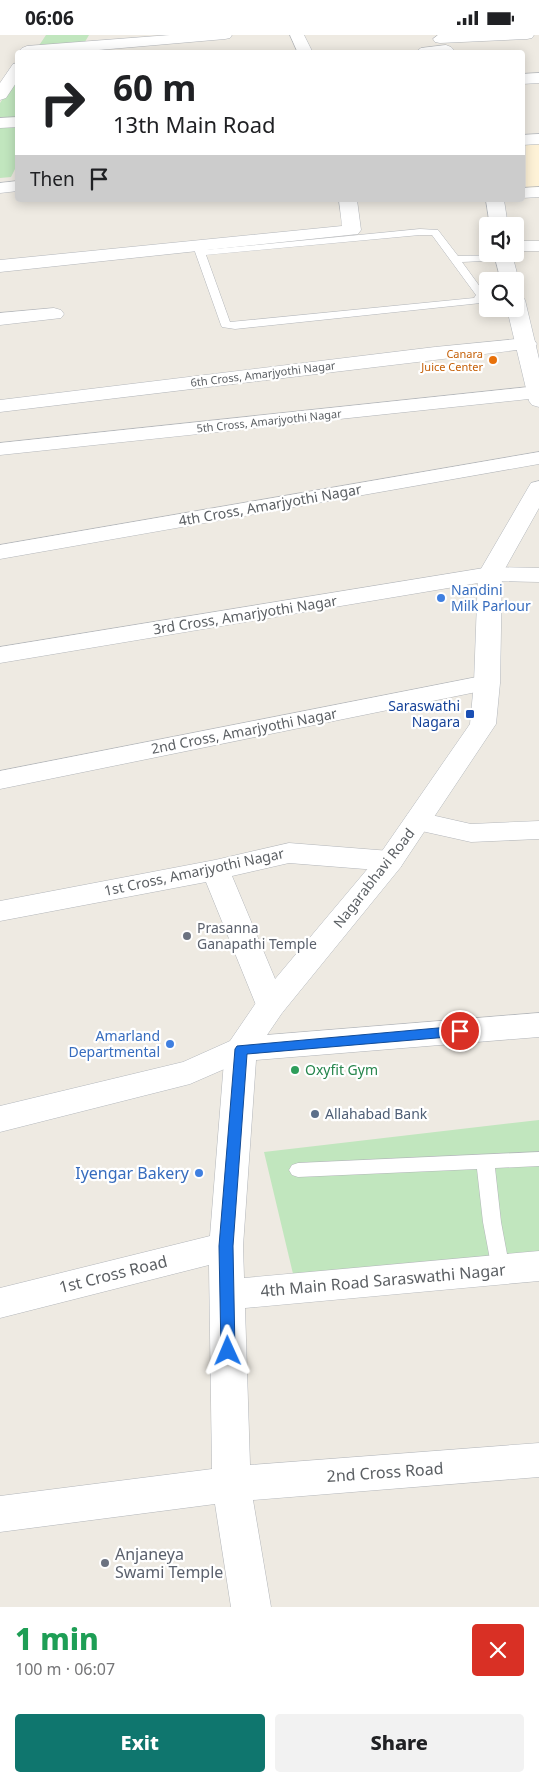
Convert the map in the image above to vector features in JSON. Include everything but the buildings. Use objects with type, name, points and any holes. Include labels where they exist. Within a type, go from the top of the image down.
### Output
[{"type":"street","points":[[28,50],[38,35]]},
{"type":"street","points":[[50,50],[225,35]]},
{"type":"street","points":[[297,35],[304,50]]},
{"type":"street","points":[[428,50],[443,44],[527,35]]},
{"type":"street","points":[[7,90],[15,73]]},
{"type":"street","points":[[525,79],[539,78]]},
{"type":"street","points":[[0,123],[15,122]]},
{"type":"street","points":[[525,140],[539,139]]},
{"type":"street","points":[[0,187],[15,186]]},
{"type":"street","points":[[525,193],[539,192]]},
{"type":"street","points":[[0,265],[199,249],[352,230],[348,202]]},
{"type":"street","points":[[495,202],[498,217]]},
{"type":"street","points":[[524,249],[539,246]]},
{"type":"street","points":[[0,319],[54,314]]},
{"type":"street","points":[[521,317],[530,341],[539,401]]},
{"type":"street","name":"6th Cross, Amarjyothi Nagar","points":[[0,406],[530,341]]},
{"type":"street","name":"5th Cross, Amarjyothi Nagar","points":[[0,449],[538,393]]},
{"type":"street","name":"4th Cross, Amarjyothi Nagar","points":[[0,552],[539,458]]},
{"type":"street","name":"Nagarabhavi Road","points":[[241,1049],[271,1005],[390,861],[483,724],[487,683],[490,574],[539,488]]},
{"type":"street","name":"3rd Cross, Amarjyothi Nagar","points":[[0,655],[490,574],[539,575]]},
{"type":"street","name":"2nd Cross, Amarjyothi Nagar","points":[[0,780],[487,683]]},
{"type":"street","points":[[418,821],[471,833],[539,830]]},
{"type":"street","name":"1st Cross, Amarjyothi Nagar","points":[[0,911],[215,870],[289,853],[390,861]]},
{"type":"street","points":[[215,870],[271,1005]]},
{"type":"street","points":[[0,1119],[190,1072],[241,1049],[539,1025]]},
{"type":"street","points":[[241,1049],[226,1246],[231,1484],[251,1607]]},
{"type":"street","name":"1st Cross Road","points":[[0,1303],[226,1246]]},
{"type":"street","name":"4th Main Road Saraswathi Nagar","points":[[227,1295],[539,1266]]},
{"type":"street","name":"2nd Cross Road","points":[[0,1514],[231,1484],[539,1460]]},
{"type":"lane","points":[[435,232],[481,295],[477,301],[235,326],[226,325],[199,249],[435,232]]},
{"type":"lane","points":[[455,259],[479,256]]},
{"type":"lane","points":[[298,1170],[539,1159]]},
{"type":"lane","points":[[485,1162],[492,1222],[501,1270]]},
{"type":"shaded area","points":[[539,143],[539,188],[526,189],[526,144]]},
{"type":"green space","points":[[46,35],[89,35],[80,50],[36,50]]},
{"type":"green space","points":[[15,80],[15,169],[11,177],[0,178],[0,103]]},
{"type":"green space","points":[[539,1120],[539,1259],[294,1278],[264,1152]]},
{"type":"place","name":"Canara Juice Center","points":[[493,360]]},
{"type":"place","name":"Nandini Milk Parlour","points":[[441,598]]},
{"type":"place","name":"Saraswathi Nagara","points":[[470,714]]},
{"type":"place","name":"Prasanna Ganapathi Temple","points":[[187,936]]},
{"type":"place","name":"Amarland Departmental","points":[[170,1044]]},
{"type":"place","name":"Oxyfit Gym","points":[[295,1070]]},
{"type":"place","name":"Allahabad Bank","points":[[315,1114]]},
{"type":"place","name":"Iyengar Bakery","points":[[199,1173]]},
{"type":"place","name":"Anjaneya Swami Temple","points":[[105,1563]]},
{"type":"route","points":[[228,1351],[226,1246],[241,1049],[460,1031]]}]
